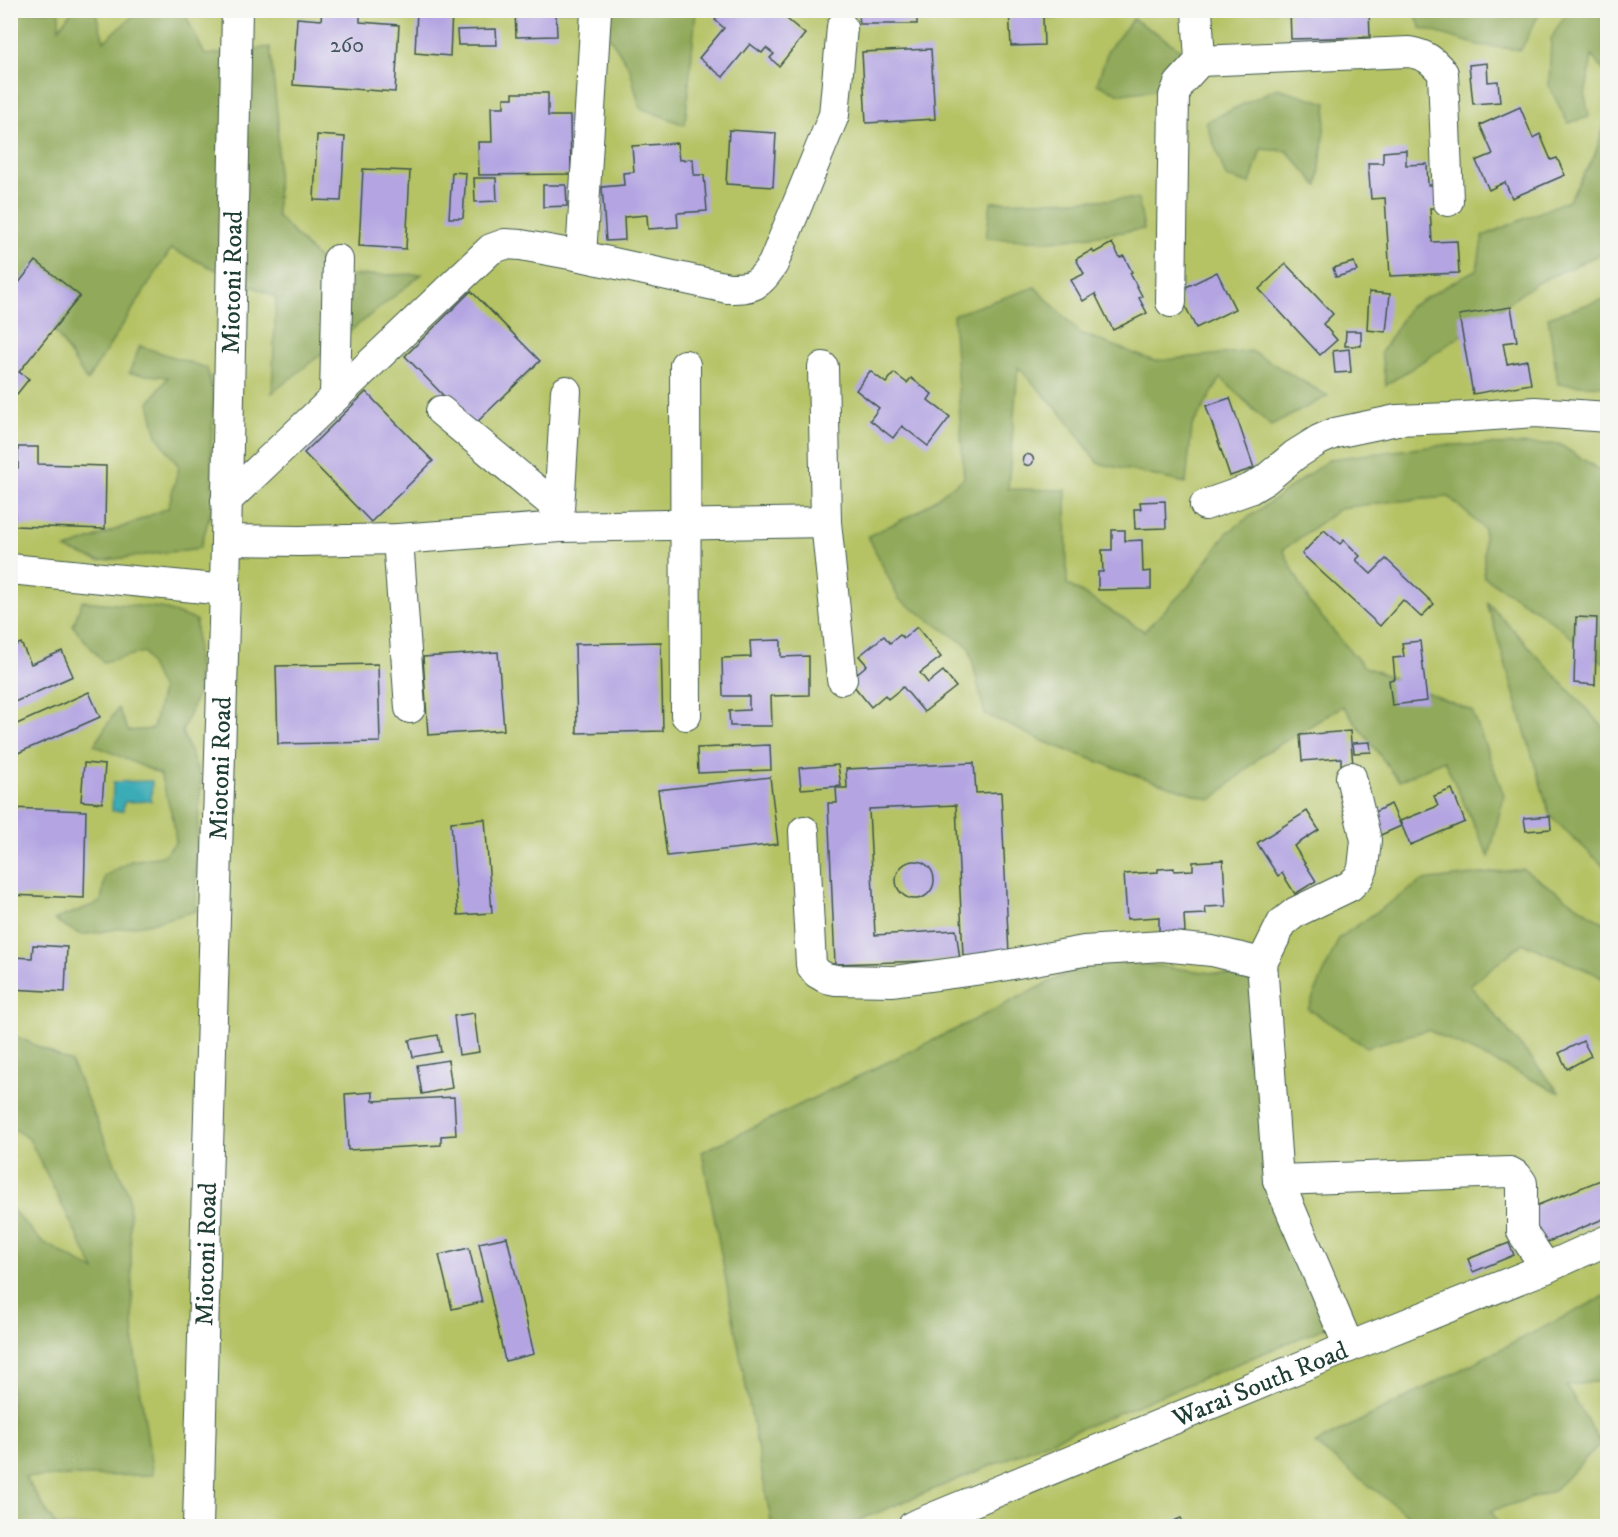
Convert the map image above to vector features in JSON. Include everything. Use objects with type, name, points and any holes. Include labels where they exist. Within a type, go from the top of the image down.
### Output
[{"type":"street","name":"Miotoni Road","points":[[198,1527],[225,591],[237,10]]},
{"type":"street","points":[[1197,10],[1200,61]]},
{"type":"street","points":[[580,256],[596,12]]},
{"type":"street","points":[[226,501],[491,249],[506,244],[521,245],[728,288],[747,288],[762,280],[773,264],[834,116],[842,27]]},
{"type":"street","points":[[1171,302],[1174,96],[1179,84],[1200,61],[1409,52],[1433,61],[1443,73],[1448,201]]},
{"type":"street","points":[[335,396],[338,260]]},
{"type":"street","points":[[685,365],[686,715]]},
{"type":"street","points":[[823,368],[826,522],[842,679]]},
{"type":"street","points":[[560,518],[566,391]]},
{"type":"street","points":[[441,411],[560,518]]},
{"type":"street","points":[[1205,505],[1250,489],[1319,440],[1335,433],[1366,426],[1397,420],[1535,412],[1608,417]]},
{"type":"street","points":[[226,540],[398,539],[560,518],[685,525],[826,522]]},
{"type":"street","points":[[398,539],[410,708]]},
{"type":"street","points":[[10,569],[225,591]]},
{"type":"street","points":[[1349,1347],[1278,1180],[1262,963],[1282,923],[1296,912],[1350,886],[1364,868],[1366,840],[1351,777]]},
{"type":"street","points":[[804,831],[812,965],[817,973],[826,978],[893,981],[990,968],[1084,951],[1162,946],[1212,951],[1262,963]]},
{"type":"street","points":[[1278,1180],[1510,1172],[1522,1183],[1522,1232],[1546,1268]]},
{"type":"street","name":"Warai South Road","points":[[914,1527],[1546,1268],[1608,1240]]},
{"type":"green space","points":[[183,10],[205,55],[270,47],[278,122],[277,216],[335,276],[422,274],[272,393],[276,297],[171,249],[87,381],[11,262],[11,11],[59,11],[59,28],[72,11],[95,11],[104,41],[139,11]]},
{"type":"green space","points":[[11,11],[1607,11],[1607,1526],[11,1526]]},
{"type":"green space","points":[[593,11],[696,11],[685,125],[640,108],[630,69]]},
{"type":"green space","points":[[1414,11],[1545,11],[1539,14],[1521,50],[1478,45],[1421,28]]},
{"type":"green space","points":[[1567,11],[1608,11],[1607,75],[1592,56],[1585,96],[1589,117],[1568,123],[1549,86],[1551,39]]},
{"type":"green space","points":[[1133,19],[1183,52],[1155,90],[1120,94],[1097,84],[1108,50]]},
{"type":"green space","points":[[1277,88],[1327,103],[1318,186],[1287,151],[1261,149],[1250,184],[1226,177],[1206,122]]},
{"type":"green space","points":[[1607,118],[1607,251],[1537,283],[1386,385],[1381,353],[1409,307],[1477,269],[1483,236],[1569,200],[1594,157]]},
{"type":"green space","points":[[1138,199],[1144,229],[1051,241],[986,238],[991,202]]},
{"type":"green space","points":[[1035,287],[1080,333],[1154,361],[1251,351],[1328,396],[1271,426],[1221,378],[1192,426],[1186,483],[1098,463],[1063,415],[1018,367],[1008,489],[1066,490],[1067,584],[1144,631],[1188,587],[1227,533],[1330,459],[1444,445],[1559,444],[1607,475],[1607,666],[1541,613],[1484,577],[1484,529],[1449,497],[1341,508],[1283,550],[1310,603],[1363,666],[1472,711],[1504,795],[1489,857],[1444,760],[1399,781],[1343,706],[1262,755],[1212,800],[1045,742],[985,714],[969,647],[899,599],[868,536],[916,513],[964,478],[953,315]]},
{"type":"green space","points":[[1607,298],[1607,386],[1558,384],[1548,317]]},
{"type":"green space","points":[[140,346],[207,368],[214,399],[211,447],[213,505],[200,548],[99,561],[66,549],[168,508],[179,467],[157,436],[149,403],[168,377],[129,373]]},
{"type":"green space","points":[[82,601],[161,608],[196,620],[198,692],[182,732],[201,779],[196,855],[196,911],[147,924],[81,935],[54,920],[101,902],[105,876],[131,861],[163,856],[176,842],[173,818],[160,774],[94,745],[118,708],[128,731],[153,729],[162,690],[144,652],[103,662],[73,626]]},
{"type":"green space","points":[[1487,602],[1607,731],[1607,869],[1550,816]]},
{"type":"green space","points":[[1523,869],[1607,925],[1607,982],[1596,974],[1523,943],[1470,985],[1560,1093],[1428,1030],[1366,1047],[1308,1009],[1339,938],[1422,881]]},
{"type":"green space","points":[[1097,958],[1257,979],[1264,1172],[1331,1325],[845,1526],[772,1526],[702,1152]]},
{"type":"green space","points":[[11,1034],[71,1062],[129,1195],[134,1348],[153,1475],[25,1477],[56,1526],[11,1526],[11,1208],[41,1241],[95,1271],[29,1139],[11,1127]]},
{"type":"green space","points":[[1607,1295],[1607,1380],[1566,1386],[1601,1443],[1553,1491],[1491,1511],[1501,1526],[1422,1526],[1315,1444]]},
{"type":"water","points":[[152,781],[151,801],[124,802],[123,811],[112,811],[113,782]]},
{"type":"building","points":[[322,10],[360,12],[360,22],[399,25],[395,92],[293,85],[297,18],[321,20]]},
{"type":"building","points":[[417,10],[452,10],[450,56],[415,53]]},
{"type":"building","points":[[515,10],[556,10],[557,36],[516,37]]},
{"type":"building","points":[[723,10],[734,17],[740,10],[776,10],[805,34],[779,66],[770,58],[774,54],[766,48],[762,53],[750,44],[723,77],[699,58],[724,28],[715,20]]},
{"type":"building","points":[[859,10],[917,10],[917,24],[859,24]]},
{"type":"building","points":[[1009,10],[1092,10],[1092,14],[1043,17],[1044,45],[1011,46]]},
{"type":"building","points":[[1290,10],[1369,10],[1370,37],[1291,39]]},
{"type":"building","points":[[496,29],[497,45],[458,45],[457,30]]},
{"type":"building","points":[[931,49],[935,119],[866,123],[862,52]]},
{"type":"building","points":[[1487,63],[1488,82],[1498,81],[1500,102],[1473,104],[1469,65]]},
{"type":"building","points":[[513,93],[548,93],[548,116],[570,116],[571,174],[479,175],[478,142],[492,142],[491,107],[504,107],[504,98],[513,98]]},
{"type":"building","points":[[1520,107],[1533,138],[1540,134],[1551,160],[1557,158],[1565,175],[1512,198],[1505,182],[1489,190],[1476,161],[1493,154],[1480,125]]},
{"type":"building","points":[[729,130],[776,133],[773,187],[726,184]]},
{"type":"building","points":[[317,135],[345,137],[341,201],[314,200]]},
{"type":"building","points":[[677,143],[679,160],[693,159],[694,175],[704,175],[707,211],[677,213],[678,227],[648,229],[647,215],[624,217],[625,240],[606,241],[602,187],[624,185],[623,173],[634,172],[632,146]]},
{"type":"building","points":[[1406,150],[1406,165],[1427,164],[1428,185],[1440,185],[1441,208],[1430,208],[1432,242],[1457,241],[1459,273],[1390,276],[1385,198],[1371,199],[1368,163],[1383,163],[1383,152]]},
{"type":"building","points":[[363,169],[410,171],[406,249],[359,246]]},
{"type":"building","points":[[452,172],[466,173],[463,218],[449,218]]},
{"type":"building","points":[[474,178],[496,178],[497,201],[475,202]]},
{"type":"building","points":[[543,185],[566,185],[567,206],[543,207]]},
{"type":"building","points":[[1112,243],[1120,258],[1124,256],[1132,272],[1130,273],[1142,296],[1139,298],[1147,313],[1113,330],[1095,294],[1083,301],[1071,280],[1084,274],[1076,259],[1092,250],[1094,253]]},
{"type":"building","points":[[36,261],[80,296],[19,372],[29,379],[17,394],[10,389],[10,294]]},
{"type":"building","points":[[1354,262],[1357,271],[1336,277],[1333,268]]},
{"type":"building","points":[[1286,264],[1333,314],[1323,324],[1337,340],[1320,355],[1259,289]]},
{"type":"building","points":[[1217,272],[1235,309],[1196,328],[1178,291]]},
{"type":"building","points":[[471,291],[540,361],[473,426],[405,356]]},
{"type":"building","points":[[1369,292],[1390,294],[1386,332],[1367,330]]},
{"type":"building","points":[[1511,307],[1517,341],[1503,343],[1507,364],[1527,360],[1531,384],[1473,394],[1459,315]]},
{"type":"building","points":[[1346,331],[1361,331],[1361,346],[1345,346]]},
{"type":"building","points":[[1349,349],[1351,372],[1335,373],[1333,351]]},
{"type":"building","points":[[870,371],[886,383],[894,373],[907,383],[911,378],[932,394],[928,400],[950,417],[928,446],[902,426],[893,438],[870,420],[879,408],[856,390]]},
{"type":"building","points":[[366,392],[433,461],[371,522],[304,453]]},
{"type":"building","points":[[1230,398],[1254,468],[1230,476],[1206,406]]},
{"type":"building","points":[[18,447],[38,447],[38,464],[106,466],[105,529],[14,526],[15,507],[10,507],[10,468],[18,468]]},
{"type":"building","points":[[1028,455],[1032,456],[1032,464],[1028,465],[1024,464],[1023,460],[1024,456]]},
{"type":"building","points":[[1165,501],[1166,528],[1135,529],[1134,509],[1141,509],[1140,502]]},
{"type":"building","points":[[1112,530],[1125,530],[1125,541],[1142,540],[1143,572],[1151,571],[1151,589],[1098,590],[1098,572],[1103,572],[1102,550],[1112,550]]},
{"type":"building","points":[[1324,530],[1340,544],[1344,540],[1360,556],[1356,560],[1371,574],[1386,559],[1434,604],[1421,617],[1403,600],[1380,626],[1302,554]]},
{"type":"building","points":[[1576,617],[1597,618],[1595,685],[1574,683]]},
{"type":"building","points":[[917,627],[941,657],[920,673],[928,683],[943,671],[956,687],[924,712],[903,687],[888,699],[885,695],[871,707],[849,680],[867,665],[859,656],[884,636],[890,643],[900,635],[904,638]]},
{"type":"building","points":[[781,640],[781,657],[809,656],[809,695],[771,696],[772,726],[730,726],[729,711],[749,710],[749,696],[723,696],[722,658],[751,657],[750,641]]},
{"type":"building","points":[[1420,641],[1427,701],[1392,705],[1389,680],[1395,679],[1393,658],[1404,657],[1402,643]]},
{"type":"building","points":[[661,642],[663,731],[577,733],[575,644]]},
{"type":"building","points":[[21,643],[31,664],[62,651],[73,676],[10,704],[10,648]]},
{"type":"building","points":[[498,652],[504,730],[428,735],[423,657]]},
{"type":"building","points":[[378,664],[380,742],[278,744],[276,666]]},
{"type":"building","points":[[89,692],[100,717],[18,753],[10,735],[10,727]]},
{"type":"building","points":[[1350,731],[1353,765],[1341,766],[1341,758],[1302,761],[1300,735]]},
{"type":"building","points":[[1370,742],[1371,752],[1354,753],[1353,743]]},
{"type":"building","points":[[770,745],[771,770],[698,773],[697,748]]},
{"type":"building","points":[[84,763],[105,765],[102,803],[81,801]]},
{"type":"building","points":[[974,763],[976,793],[1001,792],[1009,954],[963,956],[956,805],[869,809],[875,935],[956,930],[960,960],[835,964],[828,803],[837,803],[836,788],[847,788],[846,769]]},
{"type":"building","points":[[838,765],[841,786],[801,789],[799,768]]},
{"type":"building","points":[[770,777],[778,844],[667,856],[658,790]]},
{"type":"building","points":[[1452,789],[1465,822],[1410,845],[1400,821],[1438,806],[1434,796]]},
{"type":"building","points":[[1391,804],[1401,826],[1374,838],[1364,817]]},
{"type":"building","points":[[10,808],[86,811],[84,898],[10,895]]},
{"type":"building","points":[[1307,811],[1319,830],[1294,846],[1316,881],[1295,894],[1282,873],[1278,876],[1257,843]]},
{"type":"building","points":[[1550,816],[1551,829],[1526,831],[1524,818]]},
{"type":"building","points":[[485,819],[492,913],[458,915],[451,822]]},
{"type":"building","points":[[1223,860],[1226,906],[1205,907],[1206,914],[1184,915],[1185,932],[1159,934],[1159,917],[1127,919],[1124,874],[1158,872],[1158,869],[1174,868],[1174,871],[1193,870],[1193,862]]},
{"type":"building","points":[[915,861],[929,866],[934,880],[929,894],[915,899],[901,894],[896,880],[901,866]]},
{"type":"building","points":[[33,945],[67,947],[65,992],[11,989],[12,957],[32,958]]},
{"type":"building","points":[[474,1013],[479,1052],[459,1055],[454,1016]]},
{"type":"building","points":[[438,1035],[441,1052],[413,1057],[409,1040]]},
{"type":"building","points":[[1583,1041],[1591,1056],[1567,1069],[1559,1053]]},
{"type":"building","points":[[448,1060],[452,1088],[422,1094],[417,1065]]},
{"type":"building","points":[[373,1092],[373,1101],[454,1097],[456,1135],[441,1136],[441,1145],[348,1150],[345,1094]]},
{"type":"building","points":[[1608,1177],[1608,1217],[1543,1244],[1528,1209]]},
{"type":"building","points":[[507,1237],[534,1354],[505,1361],[479,1243]]},
{"type":"building","points":[[1509,1243],[1514,1255],[1473,1272],[1468,1259]]},
{"type":"building","points":[[469,1248],[482,1302],[452,1309],[439,1255]]},
{"type":"building","points":[[1181,1518],[1185,1526],[1162,1526]]}]
